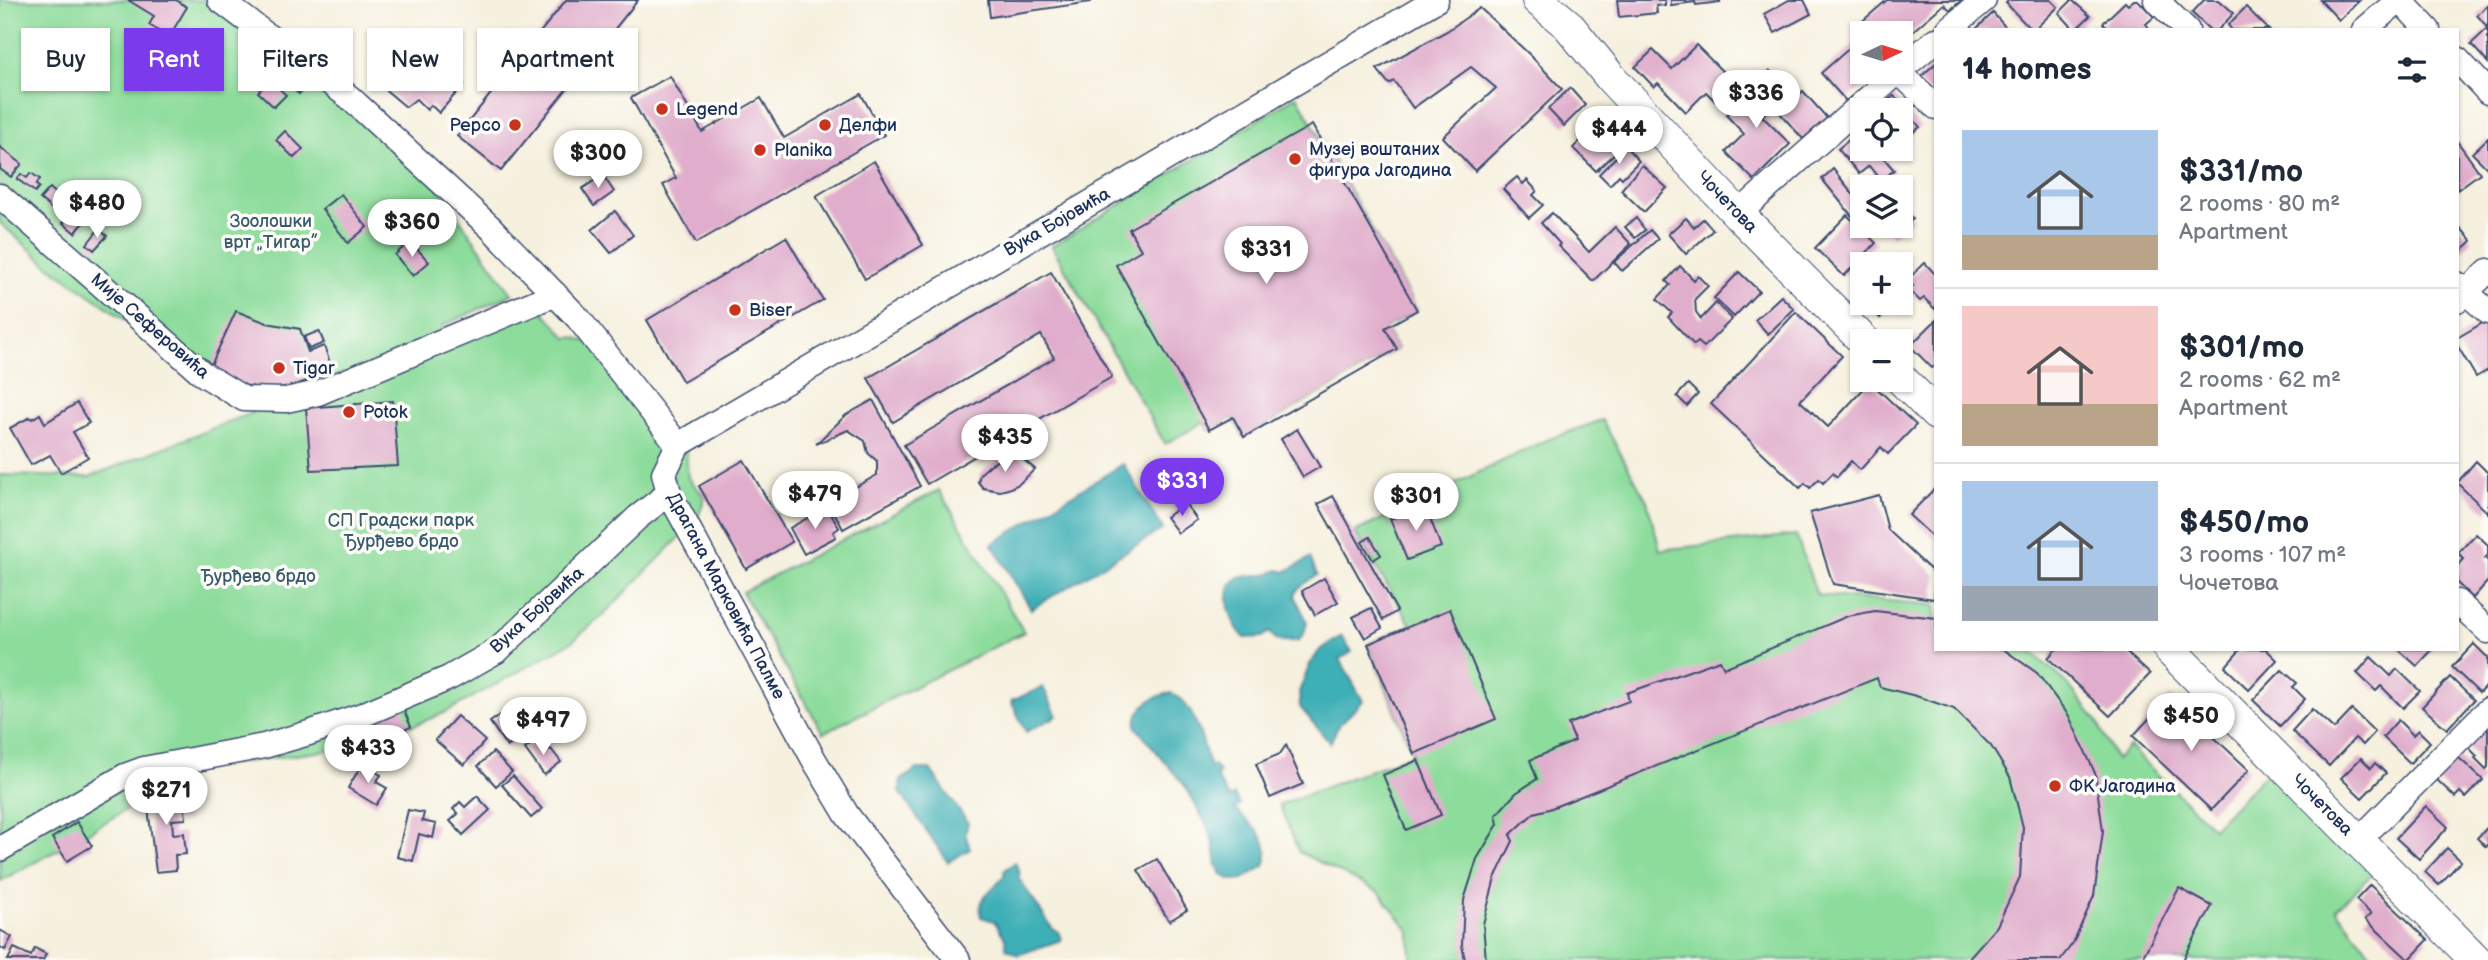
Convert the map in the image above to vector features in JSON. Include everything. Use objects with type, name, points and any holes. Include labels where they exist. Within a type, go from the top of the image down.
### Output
[{"type":"street","points":[[220,0],[349,97],[490,227],[578,318],[678,445]]},
{"type":"street","name":"Вука Бојовића","points":[[678,445],[1436,0]]},
{"type":"street","name":"Чочетова","points":[[1538,0],[1563,13],[1611,78],[1738,214],[1852,329]]},
{"type":"street","points":[[1950,28],[1984,0]]},
{"type":"street","points":[[2156,0],[2185,28]]},
{"type":"street","points":[[2366,28],[2399,0],[2426,28]]},
{"type":"street","points":[[1913,59],[1934,42]]},
{"type":"street","points":[[2459,61],[2488,92]]},
{"type":"street","points":[[1738,214],[1884,84]]},
{"type":"street","points":[[1912,84],[1934,105]]},
{"type":"street","name":"Мије Сеферовића","points":[[0,196],[203,374],[244,399],[286,400],[318,393],[555,294]]},
{"type":"street","points":[[2488,271],[2460,292],[2488,312]]},
{"type":"street","points":[[1913,389],[1933,406]]},
{"type":"street","name":"Драгана Марковића Палме","points":[[678,445],[664,473],[669,493],[813,758],[847,815],[958,960]]},
{"type":"street","name":"Вука Бојовића","points":[[0,849],[125,776],[144,769],[264,746],[309,733],[362,715],[449,678],[498,650],[638,518],[669,493]]},
{"type":"street","points":[[2459,604],[2488,631]]},
{"type":"street","name":"Чочетова","points":[[2171,651],[2476,960]]},
{"type":"street","points":[[2358,841],[2488,709]]},
{"type":"green space","name":"СП Градски парк Ђурђево брдо","points":[[0,0],[216,0],[250,28],[238,28],[238,91],[328,91],[425,170],[512,294],[442,326],[445,330],[535,302],[567,338],[573,337],[598,345],[686,451],[688,477],[705,498],[697,520],[601,617],[570,643],[444,713],[397,732],[324,751],[201,768],[0,881],[0,475],[89,477],[252,413],[233,395],[50,267],[0,223]]},
{"type":"green space","points":[[1297,96],[1417,310],[1385,328],[1397,349],[1244,437],[1233,417],[1209,430],[1204,422],[1165,444],[1052,246]]},
{"type":"green space","points":[[1602,420],[1647,501],[1660,550],[1796,535],[1817,595],[1934,605],[1934,651],[2030,651],[2066,682],[2096,720],[2116,760],[2129,747],[2213,828],[2272,767],[2376,871],[2336,909],[2376,960],[1411,960],[1410,932],[1379,892],[1299,852],[1279,805],[1413,754],[1368,644],[1411,625],[1355,532],[1544,441]]},
{"type":"green space","points":[[939,490],[1024,632],[823,733],[742,592]]},
{"type":"water","points":[[1123,464],[1163,529],[1031,609],[992,544]]},
{"type":"water","points":[[1310,558],[1317,575],[1296,591],[1307,622],[1304,634],[1298,641],[1278,641],[1269,632],[1262,637],[1245,638],[1236,627],[1228,605],[1231,584],[1241,576],[1263,575],[1279,570],[1285,572]]},
{"type":"water","points":[[1342,636],[1352,652],[1340,659],[1363,701],[1338,726],[1330,743],[1300,707],[1299,692],[1310,664],[1320,650]]},
{"type":"water","points":[[1043,687],[1057,716],[1026,732],[1011,701]]},
{"type":"water","points":[[1172,693],[1193,716],[1210,767],[1214,765],[1220,773],[1216,776],[1229,798],[1234,795],[1240,805],[1235,809],[1264,841],[1264,866],[1243,879],[1231,880],[1222,875],[1205,822],[1185,786],[1136,727],[1139,714],[1147,703]]},
{"type":"water","points":[[917,769],[930,769],[968,823],[965,833],[970,849],[948,862],[899,791],[901,780]]},
{"type":"water","points":[[1015,862],[1020,874],[1018,877],[1052,928],[1059,933],[1061,940],[1018,955],[1006,948],[1005,938],[994,921],[981,917],[980,910],[986,894],[1004,876],[1004,871]]},
{"type":"building","points":[[128,0],[176,0],[187,7],[174,28],[154,28],[149,25],[154,16]]},
{"type":"building","points":[[566,0],[638,0],[616,28],[544,28]]},
{"type":"building","points":[[988,0],[1091,0],[1091,2],[990,17]]},
{"type":"building","points":[[1617,0],[1665,0],[1665,5],[1656,6],[1657,13],[1619,17]]},
{"type":"building","points":[[1671,0],[1720,0],[1720,2],[1671,5]]},
{"type":"building","points":[[1789,0],[1804,0],[1811,14],[1775,33],[1764,14]]},
{"type":"building","points":[[1887,0],[1962,0],[1950,10],[1944,4],[1913,31],[1913,21],[1862,21]]},
{"type":"building","points":[[2009,0],[2051,0],[2058,7],[2036,28],[2029,28],[2006,3]]},
{"type":"building","points":[[2072,0],[2090,16],[2077,28],[2073,28],[2059,13]]},
{"type":"building","points":[[2138,0],[2154,17],[2146,24],[2149,28],[2108,28],[2103,23],[2125,2],[2128,5]]},
{"type":"building","points":[[2204,0],[2219,0],[2234,13],[2220,28],[2208,28],[2192,13]]},
{"type":"building","points":[[2320,0],[2360,0],[2339,20]]},
{"type":"building","points":[[2488,5],[2488,28],[2477,15]]},
{"type":"building","points":[[2246,7],[2267,28],[2230,28],[2228,25]]},
{"type":"building","points":[[1480,8],[1562,89],[1475,171],[1443,137],[1496,88],[1471,67],[1413,108],[1394,81],[1389,84],[1377,69],[1447,31]]},
{"type":"building","points":[[1993,13],[2006,28],[1977,28]]},
{"type":"building","points":[[2488,28],[2488,63],[2471,44]]},
{"type":"building","points":[[1696,45],[1734,83],[1715,101],[1706,92],[1686,112],[1658,83],[1654,87],[1635,67],[1653,50],[1672,69]]},
{"type":"building","points":[[1850,48],[1850,84],[1865,84],[1846,101],[1821,73]]},
{"type":"building","points":[[1934,65],[1934,97],[1917,80]]},
{"type":"building","points":[[1770,71],[1778,80],[1768,90],[1778,100],[1762,116],[1790,144],[1754,180],[1726,152],[1744,134],[1726,115]]},
{"type":"building","points":[[670,76],[702,132],[761,98],[784,138],[861,94],[884,135],[696,243],[663,185],[676,178],[631,98]]},
{"type":"building","points":[[1570,88],[1585,105],[1564,126],[1548,109]]},
{"type":"building","points":[[282,91],[286,95],[274,107],[258,92]]},
{"type":"building","points":[[387,91],[458,91],[439,113],[431,105],[427,110],[416,99],[406,107]]},
{"type":"building","points":[[493,91],[565,91],[501,171],[457,136]]},
{"type":"building","points":[[1803,91],[1827,118],[1803,139],[1779,112]]},
{"type":"building","points":[[1913,119],[1920,127],[1913,133]]},
{"type":"building","points":[[1601,120],[1624,144],[1596,171],[1573,148]]},
{"type":"building","points":[[1312,125],[1417,310],[1385,328],[1397,349],[1244,437],[1233,417],[1209,430],[1116,265],[1141,250],[1129,229]]},
{"type":"building","points":[[285,131],[303,149],[294,158],[276,140]]},
{"type":"building","points":[[2488,138],[2488,169],[2472,153]]},
{"type":"building","points":[[1850,139],[1850,161],[1886,161],[1894,170],[1888,175],[1876,175],[1869,166],[1859,174],[1838,149]]},
{"type":"building","points":[[2459,144],[2480,173],[2459,189]]},
{"type":"building","points":[[0,147],[22,164],[11,177],[0,169]]},
{"type":"building","points":[[1626,147],[1639,161],[1622,178],[1619,175],[1610,185],[1599,174]]},
{"type":"building","points":[[874,161],[923,245],[865,279],[816,196]]},
{"type":"building","points":[[1642,165],[1667,188],[1644,212],[1621,190]]},
{"type":"building","points":[[1833,169],[1850,190],[1850,214],[1822,179]]},
{"type":"building","points":[[31,173],[40,179],[35,192],[17,179],[21,174],[27,178]]},
{"type":"building","points":[[603,175],[614,192],[594,206],[582,189]]},
{"type":"building","points":[[1517,177],[1523,184],[1527,180],[1537,191],[1533,195],[1543,205],[1529,218],[1503,189]]},
{"type":"building","points":[[50,188],[62,199],[52,209],[40,199]]},
{"type":"building","points":[[341,194],[367,227],[348,243],[322,209]]},
{"type":"building","points":[[76,208],[88,218],[75,233],[63,223]]},
{"type":"building","points":[[615,211],[633,235],[611,253],[592,230]]},
{"type":"building","points":[[1552,213],[1589,252],[1615,227],[1631,244],[1593,281],[1558,246],[1560,244],[1541,223]]},
{"type":"building","points":[[1847,215],[1850,218],[1850,238],[1871,238],[1876,243],[1867,252],[1850,252],[1850,270],[1844,276],[1815,248]]},
{"type":"building","points":[[1636,218],[1645,230],[1635,238],[1625,227]]},
{"type":"building","points":[[1686,218],[1694,227],[1703,219],[1713,230],[1686,254],[1668,234]]},
{"type":"building","points":[[2459,226],[2472,241],[2459,253]]},
{"type":"building","points":[[99,229],[107,236],[94,250],[87,244]]},
{"type":"building","points":[[1650,230],[1658,239],[1622,271],[1614,262]]},
{"type":"building","name":"Biser","points":[[786,237],[823,300],[683,382],[647,320]]},
{"type":"building","points":[[410,241],[429,262],[413,276],[395,255]]},
{"type":"building","points":[[1925,263],[1934,273],[1934,308],[1924,298],[1920,301],[1913,294],[1913,274]]},
{"type":"building","points":[[1680,266],[1694,280],[1698,276],[1708,286],[1695,299],[1696,312],[1701,319],[1716,303],[1732,319],[1704,347],[1698,342],[1694,345],[1668,317],[1672,313],[1657,299],[1670,285],[1666,281]]},
{"type":"building","points":[[1051,272],[1112,377],[927,484],[904,445],[1054,358],[1041,335],[893,422],[868,378]]},
{"type":"building","points":[[1739,272],[1759,291],[1734,317],[1714,298]]},
{"type":"building","points":[[1781,296],[1794,309],[1768,334],[1755,320]]},
{"type":"building","points":[[236,311],[267,323],[300,329],[308,352],[324,346],[333,371],[280,391],[242,385],[210,367]]},
{"type":"building","points":[[1796,312],[1842,356],[1800,401],[1828,427],[1861,392],[1881,392],[1916,425],[1888,454],[1881,447],[1860,470],[1851,461],[1837,477],[1833,473],[1823,483],[1819,479],[1810,488],[1805,483],[1800,488],[1711,404]]},
{"type":"building","points":[[2486,321],[2488,370],[2476,377],[2459,348],[2459,337]]},
{"type":"building","points":[[1934,322],[1934,366],[1932,368],[1913,349],[1913,343]]},
{"type":"building","points":[[319,331],[324,343],[309,349],[304,337]]},
{"type":"building","points":[[1688,384],[1698,394],[1687,406],[1677,396]]},
{"type":"building","points":[[873,400],[920,486],[843,529],[829,502],[877,475],[877,461],[868,453],[865,441],[848,430],[816,444],[846,415]]},
{"type":"building","points":[[393,401],[398,466],[311,470],[306,408]]},
{"type":"building","points":[[77,403],[89,423],[73,432],[88,457],[61,473],[50,455],[31,465],[10,428],[40,414],[45,423]]},
{"type":"building","points":[[1297,429],[1320,467],[1303,477],[1281,439]]},
{"type":"building","points":[[1007,455],[1020,457],[1035,469],[1019,484],[1008,489],[1000,491],[983,488],[978,482],[980,474]]},
{"type":"building","points":[[744,460],[792,542],[746,569],[699,486]]},
{"type":"building","points":[[2476,461],[2488,473],[2488,513],[2459,485],[2459,481]]},
{"type":"building","points":[[1934,489],[1934,538],[1909,515]]},
{"type":"building","points":[[1879,495],[1888,530],[1934,573],[1934,599],[1833,584],[1810,513]]},
{"type":"building","points":[[1333,496],[1397,611],[1383,620],[1318,504]]},
{"type":"building","points":[[1185,503],[1197,520],[1178,533],[1166,517]]},
{"type":"building","points":[[1425,505],[1441,547],[1407,560],[1390,519]]},
{"type":"building","points":[[827,507],[839,528],[833,532],[836,537],[804,554],[790,528]]},
{"type":"building","points":[[2476,534],[2488,545],[2488,555],[2485,558],[2488,561],[2488,581],[2473,598],[2459,585],[2459,565],[2464,559],[2459,552]]},
{"type":"building","points":[[1370,537],[1381,555],[1373,560],[1362,542]]},
{"type":"building","points":[[1324,578],[1338,602],[1315,615],[1302,591]]},
{"type":"building","points":[[1371,608],[1382,628],[1365,638],[1353,617]]},
{"type":"building","points":[[1450,609],[1496,719],[1414,754],[1368,644]]},
{"type":"building","name":"ФК Јагодина","points":[[1875,611],[1934,618],[1934,651],[2006,651],[2037,673],[2069,716],[2095,773],[2103,831],[2094,896],[2073,943],[2060,960],[1967,960],[1997,926],[2020,877],[2023,827],[2010,777],[1991,746],[1954,709],[1880,687],[1877,678],[1534,813],[1510,835],[1513,841],[1495,878],[1483,924],[1486,960],[1465,960],[1462,945],[1464,900],[1477,859],[1498,824],[1496,815],[1516,793],[1537,779],[1530,760],[1575,741],[1568,724],[1629,701],[1627,693],[1720,660],[1724,668],[1848,616]]},
{"type":"building","points":[[2474,644],[2488,658],[2488,684],[2479,693],[2452,667]]},
{"type":"building","points":[[2054,651],[2125,651],[2150,674],[2110,716],[2048,658]]},
{"type":"building","points":[[2239,651],[2268,651],[2277,660],[2249,690],[2225,667]]},
{"type":"building","points":[[2400,651],[2431,651],[2417,666]]},
{"type":"building","points":[[2371,657],[2391,676],[2397,669],[2420,691],[2403,708],[2381,686],[2376,691],[2357,673]]},
{"type":"building","points":[[2282,670],[2297,683],[2293,687],[2305,699],[2280,726],[2253,700]]},
{"type":"building","points":[[2450,677],[2474,700],[2447,729],[2422,707]]},
{"type":"building","points":[[2170,696],[2249,770],[2211,810],[2133,736]]},
{"type":"building","points":[[514,706],[530,730],[507,747],[490,722]]},
{"type":"building","points":[[403,708],[411,727],[375,741],[368,721]]},
{"type":"building","points":[[2312,709],[2334,729],[2352,710],[2375,732],[2363,745],[2355,738],[2329,766],[2292,731]]},
{"type":"building","points":[[457,716],[485,741],[464,765],[435,740]]},
{"type":"building","points":[[2398,720],[2413,735],[2418,730],[2430,742],[2410,763],[2383,737]]},
{"type":"building","points":[[2488,721],[2488,767],[2486,769],[2466,745]]},
{"type":"building","points":[[537,740],[546,752],[551,749],[561,762],[544,775],[525,749]]},
{"type":"building","points":[[1286,745],[1303,784],[1270,798],[1256,764],[1280,754]]},
{"type":"building","points":[[493,752],[512,772],[496,786],[478,766]]},
{"type":"building","points":[[2457,756],[2483,780],[2466,798],[2460,792],[2455,797],[2436,779]]},
{"type":"building","points":[[2361,758],[2371,768],[2375,763],[2386,773],[2362,798],[2341,778]]},
{"type":"building","points":[[1418,760],[1441,815],[1406,830],[1383,775]]},
{"type":"building","points":[[362,764],[381,775],[376,782],[387,788],[376,805],[348,788]]},
{"type":"building","points":[[513,776],[542,809],[531,818],[502,785]]},
{"type":"building","points":[[182,787],[186,819],[172,820],[173,834],[184,833],[186,854],[175,855],[176,870],[156,872],[146,792]]},
{"type":"building","points":[[477,796],[490,810],[463,835],[450,821],[458,814],[453,809],[460,802],[465,807]]},
{"type":"building","points":[[2426,806],[2448,827],[2419,859],[2396,838]]},
{"type":"building","points":[[408,810],[424,813],[422,821],[436,824],[433,838],[419,834],[413,861],[397,857]]},
{"type":"building","points":[[77,822],[92,846],[67,861],[52,838]]},
{"type":"building","points":[[2488,827],[2488,845],[2486,847],[2477,838]]},
{"type":"building","points":[[2447,848],[2461,861],[2439,885],[2425,872]]},
{"type":"building","points":[[1157,859],[1187,910],[1169,921],[1138,870]]},
{"type":"building","points":[[2370,885],[2428,940],[2409,960],[2365,919],[2371,914],[2356,900]]},
{"type":"building","points":[[2179,888],[2212,906],[2183,960],[2141,960]]},
{"type":"building","points":[[0,930],[12,937],[5,950],[0,947]]},
{"type":"building","points":[[14,948],[31,956],[35,948],[46,954],[43,960],[8,960]]},
{"type":"place","name":"Legend","points":[[662,109]]},
{"type":"place","name":"Pepco","points":[[515,125]]},
{"type":"place","name":"Делфи","points":[[825,125]]},
{"type":"place","name":"Planika","points":[[760,150]]},
{"type":"place","name":"Музеј воштаних фигура Јагодина","points":[[1295,159]]},
{"type":"place","name":"Biser","points":[[735,310]]},
{"type":"place","name":"Tigar","points":[[279,368]]},
{"type":"place","name":"Potok","points":[[349,412]]},
{"type":"place","name":"ФК Јагодина","points":[[2055,786]]},
{"type":"park label","name":"Зоолошки врт „Тигар”","points":[[271,231]]},
{"type":"park label","name":"Ђурђево брдо","points":[[258,576]]}]
